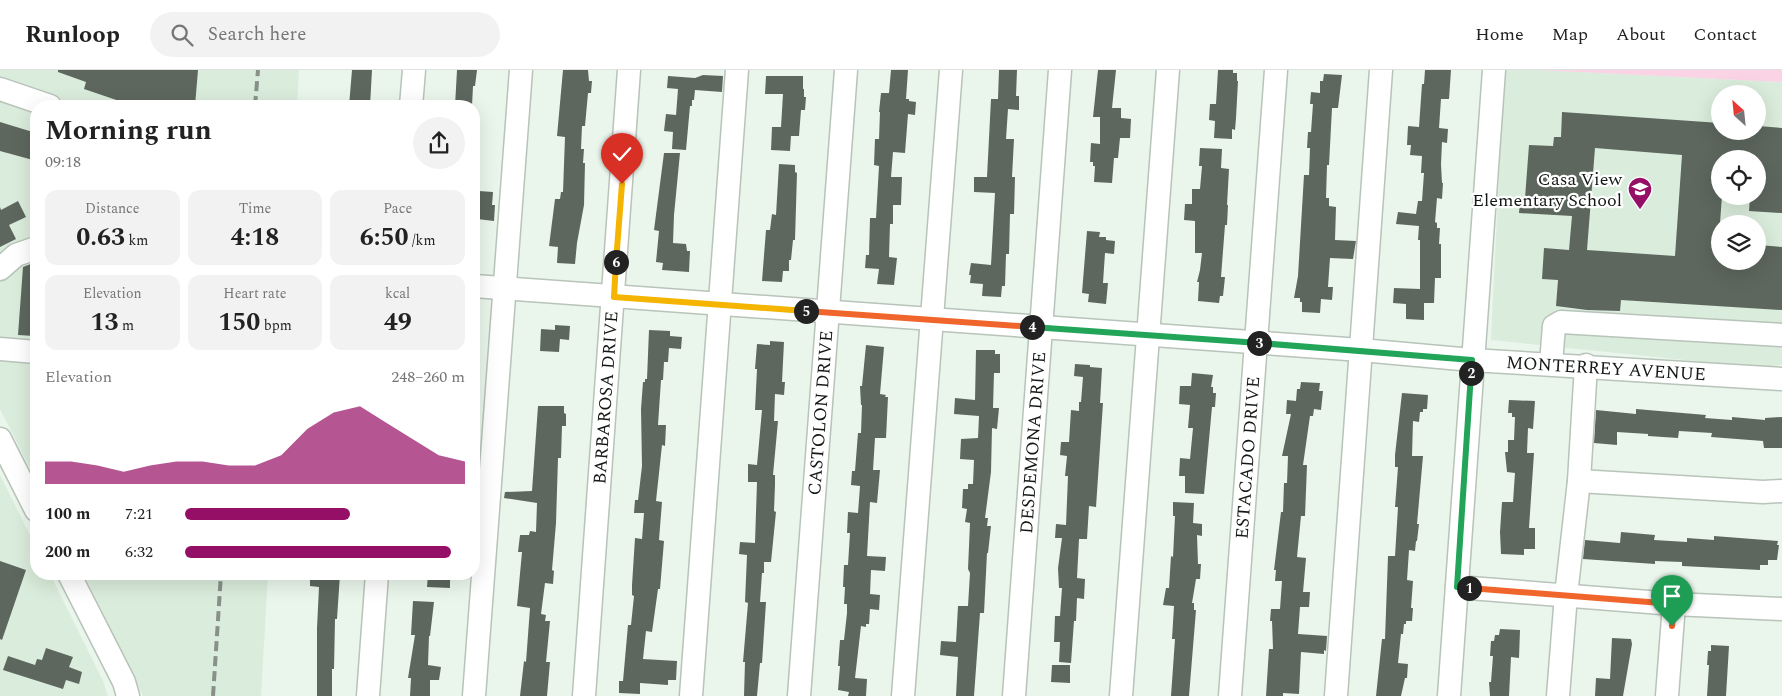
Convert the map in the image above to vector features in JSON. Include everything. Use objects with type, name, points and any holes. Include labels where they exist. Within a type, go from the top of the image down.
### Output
[{"type":"street","points":[[412,100],[414,70]]},
{"type":"street","points":[[474,696],[521,70]]},
{"type":"street","name":"BARBAROSA DRIVE","points":[[584,696],[630,70]]},
{"type":"street","points":[[691,696],[737,70]]},
{"type":"street","name":"CASTOLON DRIVE","points":[[799,696],[846,70]]},
{"type":"street","points":[[903,696],[951,70]]},
{"type":"street","name":"DESDEMONA DRIVE","points":[[1014,696],[1060,70]]},
{"type":"street","points":[[1121,696],[1168,70]]},
{"type":"street","name":"ESTACADO DRIVE","points":[[1230,696],[1276,70]]},
{"type":"street","points":[[1336,696],[1381,70]]},
{"type":"street","points":[[1449,696],[1494,70]]},
{"type":"street","points":[[0,89],[32,100]]},
{"type":"street","points":[[0,269],[16,256],[30,250]]},
{"type":"street","name":"MONTERREY AVENUE","points":[[480,286],[1361,350],[1472,360],[1782,378]]},
{"type":"street","points":[[1551,364],[1554,326],[1561,322],[1782,335]]},
{"type":"street","points":[[0,349],[30,352]]},
{"type":"street","points":[[1558,696],[1566,596],[1579,481],[1586,366]]},
{"type":"street","points":[[0,439],[30,490]]},
{"type":"street","points":[[1579,481],[1763,492],[1782,491]]},
{"type":"street","points":[[72,580],[124,682],[128,696]]},
{"type":"street","points":[[368,696],[377,580]]},
{"type":"street","points":[[1457,587],[1674,604],[1782,609]]},
{"type":"street","points":[[1667,696],[1674,604]]},
{"type":"shaded area","points":[[0,70],[299,70],[297,100],[30,100],[30,468],[0,409]]},
{"type":"shaded area","name":"Casa View Elementary School","points":[[1504,70],[1782,82],[1782,365],[1754,367],[1491,340]]},
{"type":"shaded area","points":[[1538,70],[1782,70],[1782,82]]},
{"type":"shaded area","points":[[0,475],[30,535],[30,580],[53,580],[103,681],[108,696],[0,696]]},
{"type":"shaded area","points":[[87,580],[268,580],[261,696],[143,696]]},
{"type":"building","points":[[58,70],[198,70],[196,100],[116,100],[84,89],[86,82],[58,72]]},
{"type":"building","points":[[352,70],[372,70],[370,100],[350,100]]},
{"type":"building","points":[[457,70],[477,70],[472,100],[455,100]]},
{"type":"building","points":[[563,70],[588,70],[589,81],[592,81],[591,93],[588,93],[585,126],[582,126],[581,149],[584,149],[583,163],[585,163],[584,205],[575,264],[557,263],[558,247],[549,246],[555,199],[560,199],[561,192],[563,192],[565,137],[557,136]]},
{"type":"building","points":[[891,70],[908,70],[906,99],[916,102],[915,115],[908,114],[905,153],[893,152],[891,177],[902,177],[901,205],[893,205],[893,224],[890,224],[889,257],[897,258],[894,285],[877,284],[879,269],[865,268],[866,255],[869,255],[870,218],[876,218],[879,166],[874,165],[875,139],[879,139],[881,93],[889,93]]},
{"type":"building","points":[[999,70],[1017,70],[1016,96],[1019,96],[1019,110],[1008,109],[1006,139],[1014,139],[1012,177],[1015,177],[1014,214],[1010,214],[1009,254],[1006,254],[1005,286],[1002,286],[1001,297],[982,296],[983,284],[970,283],[971,275],[969,275],[971,263],[991,265],[995,193],[974,192],[974,177],[987,177],[991,99],[998,99]]},
{"type":"building","points":[[1098,70],[1116,70],[1112,108],[1121,108],[1121,118],[1131,119],[1130,138],[1120,138],[1118,158],[1114,158],[1112,183],[1094,182],[1095,166],[1093,166],[1093,162],[1090,162],[1091,143],[1100,144],[1100,117],[1093,117]]},
{"type":"building","points":[[1218,70],[1233,70],[1233,73],[1237,73],[1236,118],[1235,130],[1232,129],[1232,139],[1214,138],[1215,121],[1209,120],[1210,104],[1216,104]]},
{"type":"building","points":[[1425,70],[1451,70],[1449,99],[1441,99],[1439,128],[1448,129],[1447,143],[1442,142],[1442,199],[1437,198],[1435,222],[1437,223],[1437,228],[1440,228],[1441,278],[1435,278],[1434,303],[1424,303],[1424,320],[1406,319],[1406,304],[1393,303],[1394,288],[1420,289],[1419,226],[1396,224],[1398,212],[1416,214],[1418,201],[1422,201],[1424,173],[1421,173],[1422,156],[1410,155],[1411,145],[1407,145],[1408,126],[1419,127],[1422,84],[1424,84]]},
{"type":"building","points":[[1324,74],[1342,75],[1338,108],[1332,108],[1326,198],[1329,198],[1329,206],[1336,207],[1335,240],[1356,241],[1353,259],[1330,258],[1328,287],[1333,287],[1332,300],[1321,299],[1320,313],[1302,312],[1300,298],[1294,298],[1298,276],[1304,175],[1309,175],[1310,148],[1307,148],[1308,132],[1311,132],[1313,104],[1310,104],[1311,92],[1320,93],[1320,81],[1323,81]]},
{"type":"building","points":[[703,75],[723,76],[722,92],[695,90],[694,100],[692,100],[692,106],[690,106],[686,150],[672,149],[673,132],[664,131],[666,114],[676,115],[678,89],[667,88],[668,76],[695,78]]},
{"type":"building","points":[[766,76],[803,76],[804,97],[806,97],[805,110],[801,110],[799,136],[791,136],[790,151],[771,150],[772,127],[781,127],[783,94],[765,94]]},
{"type":"building","points":[[1562,112],[1711,122],[1711,140],[1766,140],[1766,127],[1782,128],[1782,213],[1749,211],[1749,205],[1766,205],[1766,150],[1711,150],[1711,205],[1721,205],[1721,215],[1711,215],[1711,270],[1766,270],[1766,246],[1782,247],[1782,310],[1621,300],[1620,311],[1587,310],[1556,306],[1558,280],[1542,279],[1544,248],[1569,250],[1572,216],[1519,213],[1520,198],[1525,198],[1529,145],[1553,146],[1554,137],[1561,137]],"holes":[[[1595,148],[1682,155],[1675,256],[1587,250]]]},
{"type":"building","points":[[0,122],[30,131],[30,159],[0,151]]},
{"type":"building","points":[[1200,148],[1222,149],[1221,168],[1229,169],[1227,225],[1225,225],[1221,277],[1225,277],[1223,296],[1220,296],[1219,303],[1198,301],[1199,282],[1197,282],[1202,253],[1195,253],[1195,221],[1184,220],[1185,204],[1192,204],[1192,189],[1200,189],[1202,166],[1199,166]]},
{"type":"building","points":[[664,153],[680,153],[673,243],[686,244],[687,251],[690,251],[689,272],[662,270],[663,263],[656,262],[659,231],[654,230]]},
{"type":"building","points":[[779,164],[795,165],[795,172],[797,173],[795,240],[793,240],[791,260],[789,260],[789,271],[783,271],[782,282],[762,281],[766,230],[770,230],[772,214],[776,215]]},
{"type":"building","points":[[480,191],[493,192],[492,205],[495,205],[494,221],[480,219]]},
{"type":"building","points":[[18,201],[26,217],[9,225],[16,239],[0,247],[0,207],[1,210]]},
{"type":"building","points":[[1087,231],[1100,232],[1099,237],[1106,237],[1106,240],[1115,241],[1114,254],[1105,253],[1103,283],[1108,283],[1106,304],[1088,302],[1089,294],[1082,293]]},
{"type":"building","points":[[30,264],[30,336],[18,335],[23,267]]},
{"type":"building","points":[[555,325],[570,326],[569,340],[560,339],[559,352],[540,351],[541,329],[555,330]]},
{"type":"building","points":[[649,330],[670,331],[670,336],[682,337],[681,349],[669,348],[668,362],[664,362],[663,380],[661,380],[658,425],[666,425],[665,446],[662,445],[656,501],[662,502],[659,540],[664,541],[660,589],[658,589],[652,632],[646,631],[643,659],[677,661],[676,680],[668,680],[668,685],[640,683],[640,694],[619,693],[619,681],[623,681],[628,625],[631,625],[634,596],[632,595],[632,585],[635,538],[642,539],[644,513],[634,513],[635,500],[638,500],[642,466],[641,409],[643,382],[647,379]]},
{"type":"building","points":[[770,341],[784,342],[782,382],[785,382],[784,395],[775,394],[774,421],[778,421],[773,475],[775,475],[774,511],[776,512],[771,562],[764,562],[764,573],[762,573],[760,602],[766,602],[762,663],[760,663],[757,696],[744,696],[745,662],[743,662],[748,603],[745,602],[747,555],[739,554],[740,542],[755,543],[757,482],[748,482],[748,464],[757,465],[762,410],[755,410],[757,369],[755,369],[757,344],[770,345]]},
{"type":"building","points":[[866,345],[884,347],[880,394],[888,397],[886,438],[875,438],[873,470],[880,470],[877,503],[870,502],[867,556],[886,557],[885,571],[871,570],[870,594],[880,595],[879,610],[870,609],[869,624],[866,624],[866,627],[861,626],[855,678],[867,679],[866,696],[848,696],[849,692],[838,690],[840,666],[838,666],[840,640],[844,640],[847,613],[847,604],[844,604],[845,587],[843,587],[844,565],[848,565],[850,533],[847,533],[848,512],[858,513],[860,486],[851,485],[852,471],[855,471],[858,433],[861,433],[862,405],[860,386],[862,386]]},
{"type":"building","points":[[976,350],[995,350],[995,354],[1000,354],[1000,373],[994,373],[993,408],[999,408],[997,429],[992,428],[991,472],[985,518],[988,518],[987,526],[991,526],[987,553],[984,613],[980,613],[974,696],[956,696],[958,657],[940,655],[941,641],[956,642],[958,606],[968,606],[970,523],[965,522],[967,509],[962,508],[963,489],[968,489],[968,484],[973,484],[974,460],[960,459],[961,439],[978,438],[979,416],[954,414],[955,398],[975,400]]},
{"type":"building","points":[[1075,364],[1102,368],[1100,403],[1103,403],[1096,507],[1089,506],[1087,539],[1079,539],[1077,578],[1085,579],[1084,599],[1077,598],[1071,663],[1059,662],[1060,642],[1054,642],[1055,616],[1060,616],[1062,588],[1059,588],[1058,568],[1062,538],[1055,538],[1056,524],[1066,525],[1068,476],[1065,476],[1067,456],[1060,455],[1061,442],[1069,442],[1071,410],[1079,411],[1079,402],[1081,402],[1083,377],[1074,376]]},
{"type":"building","points":[[1192,373],[1213,375],[1211,387],[1213,387],[1213,393],[1216,393],[1215,407],[1212,407],[1204,494],[1185,493],[1185,476],[1179,476],[1180,458],[1190,459],[1193,428],[1188,428],[1190,405],[1179,404],[1180,386],[1191,386]]},
{"type":"building","points":[[1301,382],[1320,383],[1319,391],[1323,391],[1321,410],[1314,409],[1313,416],[1310,416],[1303,465],[1307,465],[1305,516],[1301,516],[1297,557],[1306,558],[1303,592],[1310,592],[1309,607],[1300,607],[1298,634],[1327,636],[1326,651],[1324,650],[1324,654],[1301,652],[1299,694],[1283,693],[1283,696],[1266,696],[1269,649],[1273,649],[1272,621],[1270,621],[1271,609],[1280,609],[1282,581],[1275,581],[1276,570],[1274,570],[1281,512],[1283,512],[1284,483],[1287,483],[1288,456],[1282,456],[1291,414],[1286,414],[1287,400],[1296,401],[1297,389],[1300,389]]},
{"type":"building","points":[[1402,393],[1428,395],[1427,409],[1423,409],[1423,412],[1420,412],[1419,422],[1413,421],[1412,456],[1423,456],[1417,541],[1415,551],[1409,550],[1407,580],[1413,581],[1412,621],[1406,621],[1403,634],[1401,634],[1398,663],[1408,664],[1407,678],[1405,678],[1401,696],[1376,696],[1382,639],[1385,639],[1388,556],[1395,556],[1398,507],[1395,507],[1398,467],[1395,467],[1395,455]]},
{"type":"building","points":[[1509,400],[1535,401],[1533,429],[1528,428],[1527,453],[1534,453],[1529,528],[1535,528],[1535,549],[1524,549],[1524,555],[1501,554],[1502,502],[1513,502],[1515,473],[1507,472],[1505,452],[1508,452],[1508,440],[1514,440],[1515,417],[1512,417],[1512,413],[1508,413]]},
{"type":"building","points":[[538,406],[564,406],[566,426],[562,426],[561,458],[558,458],[552,570],[554,571],[553,584],[545,583],[541,614],[546,615],[545,621],[550,621],[546,662],[550,662],[547,696],[520,696],[524,661],[526,662],[530,608],[517,606],[522,552],[518,552],[520,535],[529,535],[530,531],[536,532],[537,503],[504,498],[505,492],[532,491]]},
{"type":"building","points":[[1636,409],[1706,415],[1705,418],[1732,420],[1732,417],[1765,420],[1765,418],[1782,417],[1782,448],[1764,448],[1763,441],[1711,437],[1712,433],[1679,431],[1678,438],[1617,432],[1617,445],[1594,443],[1596,410],[1636,414]]},
{"type":"building","points":[[1173,502],[1194,503],[1193,523],[1202,524],[1202,536],[1197,535],[1198,564],[1201,564],[1200,579],[1196,579],[1192,603],[1194,603],[1194,610],[1196,610],[1189,696],[1171,696],[1175,639],[1172,639],[1174,606],[1163,605],[1166,588],[1169,588],[1171,556],[1173,557],[1175,516],[1173,516]]},
{"type":"building","points":[[1621,532],[1655,535],[1654,540],[1687,542],[1687,538],[1714,540],[1714,536],[1778,541],[1777,545],[1779,545],[1777,560],[1768,560],[1768,565],[1760,565],[1760,570],[1682,566],[1682,562],[1655,561],[1655,564],[1583,559],[1585,540],[1620,543]]},
{"type":"building","points":[[0,561],[26,570],[2,640],[0,639]]},
{"type":"building","points":[[310,580],[340,580],[337,619],[335,619],[332,696],[317,696],[319,587],[310,586]]},
{"type":"building","points":[[428,580],[450,580],[450,588],[427,587]]},
{"type":"building","points":[[413,601],[434,602],[429,636],[428,665],[441,667],[439,680],[430,680],[430,696],[410,696],[411,678],[408,678],[415,635],[411,635]]},
{"type":"building","points":[[1500,629],[1520,630],[1519,658],[1511,657],[1509,696],[1490,696],[1489,682],[1491,682],[1493,656],[1490,656],[1491,641],[1494,641],[1495,635],[1499,635]]},
{"type":"building","points":[[1612,638],[1631,639],[1632,644],[1623,696],[1595,696],[1596,678],[1610,679]]},
{"type":"building","points":[[1711,645],[1729,646],[1726,696],[1707,696],[1708,651],[1711,651]]},
{"type":"building","points":[[46,648],[73,657],[69,667],[82,672],[79,684],[66,680],[63,689],[3,670],[8,656],[35,665],[37,659],[42,660]]},
{"type":"building","points":[[1052,665],[1070,665],[1070,683],[1051,682]]},
{"type":"railway","points":[[256,100],[258,70]]},
{"type":"railway","points":[[213,696],[221,580]]},
{"type":"place","name":"Casa View Elementary School","points":[[1640,210]]},
{"type":"route","points":[[622,184],[614,297],[1361,350],[1472,360],[1457,587],[1674,604],[1672,626]]}]
